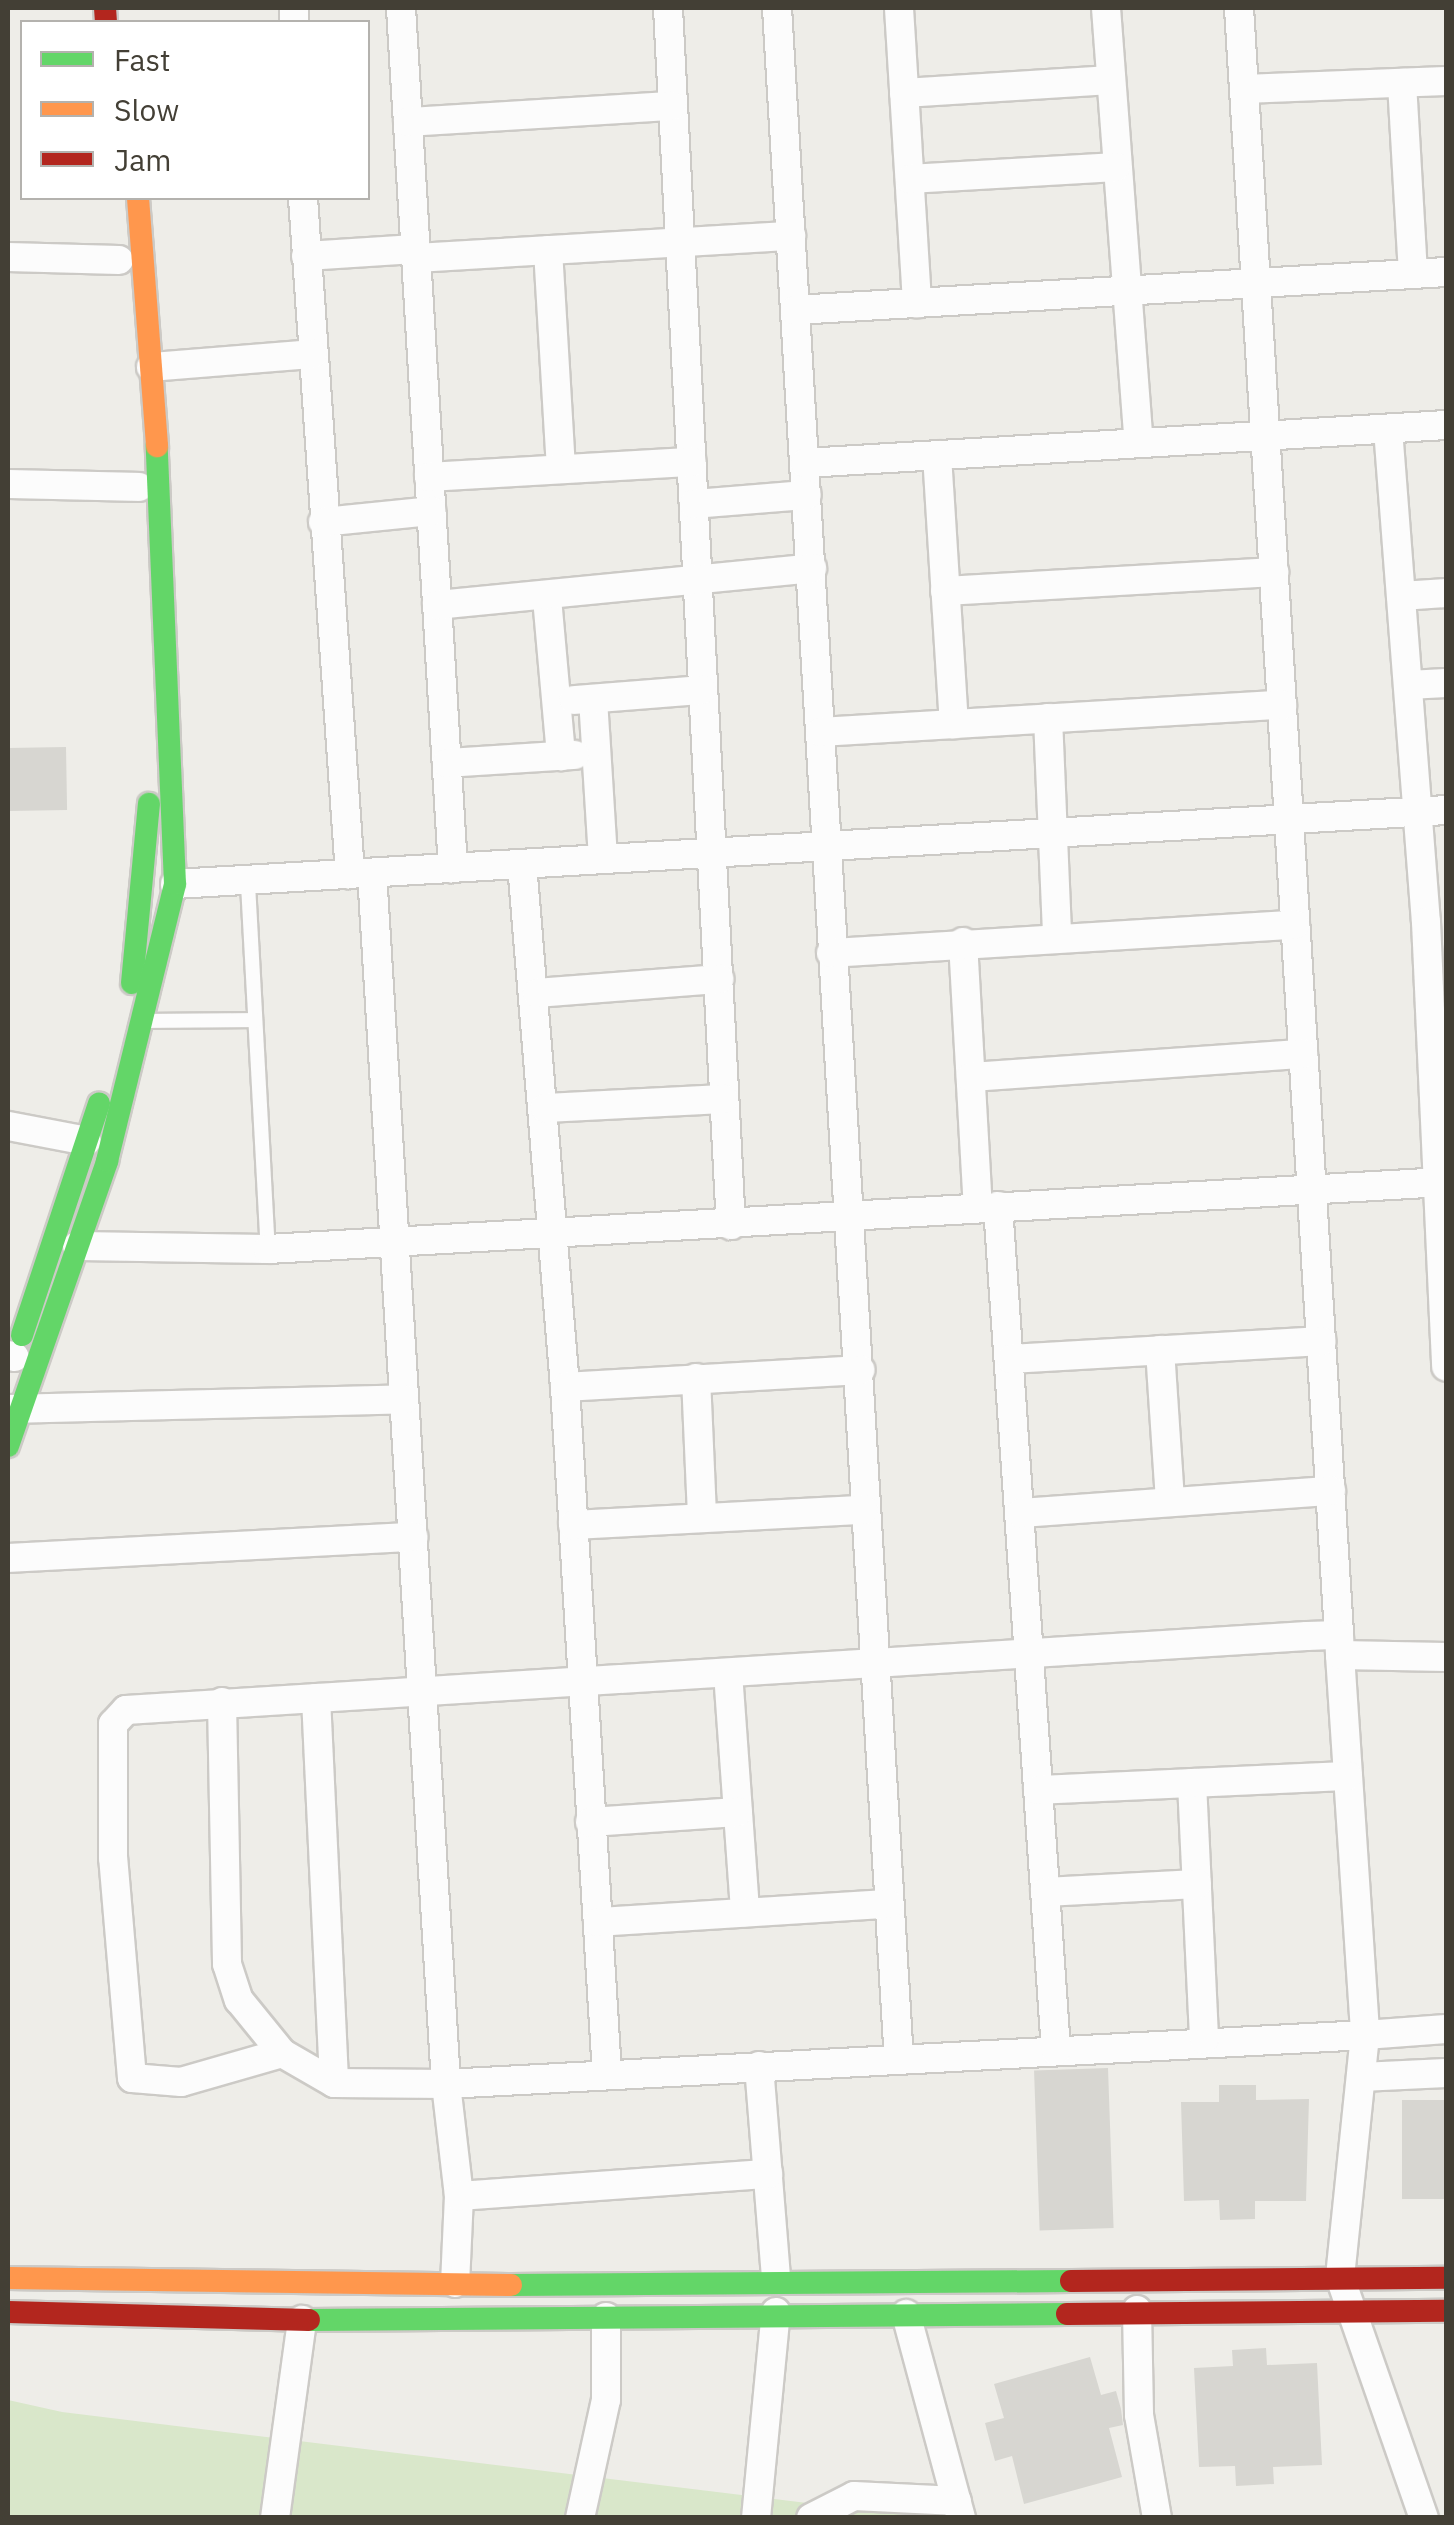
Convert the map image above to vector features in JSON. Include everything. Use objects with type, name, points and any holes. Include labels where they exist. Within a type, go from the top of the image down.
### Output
[{"type":"main road","points":[[10,1364],[126,1020],[146,889],[150,750],[139,487],[116,200]]},
{"type":"main road","points":[[8,1446],[14,1409],[78,1246],[146,1020],[175,884],[138,200]]},
{"type":"main road","points":[[8,2278],[455,2283],[776,2278],[1446,2278]]},
{"type":"main road","points":[[8,2312],[302,2320],[776,2312],[1446,2312]]},
{"type":"street","points":[[401,8],[453,868]]},
{"type":"street","points":[[668,8],[731,1225]]},
{"type":"street","points":[[777,8],[829,846],[844,1217],[861,1370],[864,1510],[899,2059]]},
{"type":"street","points":[[899,8],[917,303]]},
{"type":"street","points":[[1106,8],[1138,443]]},
{"type":"street","points":[[1239,8],[1365,2035],[1340,2277],[1349,2314],[1424,2518]]},
{"type":"street","points":[[904,93],[1111,80]]},
{"type":"street","points":[[1244,89],[1446,81]]},
{"type":"street","points":[[1402,83],[1413,274]]},
{"type":"street","points":[[408,122],[672,106]]},
{"type":"street","points":[[910,180],[1116,168]]},
{"type":"street","points":[[303,200],[323,522],[399,1239],[420,1692],[446,2084],[459,2196],[455,2283]]},
{"type":"street","points":[[306,256],[548,250],[791,236]]},
{"type":"street","points":[[548,250],[561,469]]},
{"type":"street","points":[[8,257],[119,260]]},
{"type":"street","points":[[796,310],[1446,272]]},
{"type":"street","points":[[150,367],[312,354]]},
{"type":"street","points":[[805,463],[1446,425]]},
{"type":"street","points":[[1388,429],[1416,812],[1436,922],[1446,1367]]},
{"type":"street","points":[[937,455],[954,724]]},
{"type":"street","points":[[429,477],[692,462]]},
{"type":"street","points":[[8,484],[139,487]]},
{"type":"street","points":[[694,504],[807,495]]},
{"type":"street","points":[[323,522],[431,512]]},
{"type":"street","points":[[438,605],[696,584],[812,568]]},
{"type":"street","points":[[946,591],[1274,572]]},
{"type":"street","points":[[1401,596],[1446,592]]},
{"type":"street","points":[[547,598],[561,756]]},
{"type":"street","points":[[1408,686],[1446,683]]},
{"type":"street","points":[[556,702],[702,690]]},
{"type":"street","points":[[593,699],[602,859]]},
{"type":"street","points":[[822,732],[1282,705]]},
{"type":"street","points":[[1048,718],[1057,937]]},
{"type":"street","points":[[447,763],[596,754]]},
{"type":"street","points":[[175,884],[248,884],[453,868],[1446,810]]},
{"type":"street","points":[[522,864],[538,992],[566,1387],[606,2073]]},
{"type":"street","points":[[831,953],[1295,924]]},
{"type":"street","points":[[963,942],[971,1077],[1010,1359],[1056,2051]]},
{"type":"street","points":[[538,992],[718,979]]},
{"type":"street","points":[[971,1077],[1303,1054]]},
{"type":"street","points":[[545,1108],[724,1099]]},
{"type":"street","points":[[8,1126],[86,1141]]},
{"type":"street","points":[[78,1246],[268,1249],[552,1231],[731,1225],[988,1207],[1312,1193],[1443,1182]]},
{"type":"street","points":[[1010,1359],[1321,1340]]},
{"type":"street","points":[[1160,1350],[1170,1502]]},
{"type":"street","points":[[566,1387],[861,1370]]},
{"type":"street","points":[[696,1378],[702,1518]]},
{"type":"street","points":[[14,1409],[404,1399]]},
{"type":"street","points":[[1020,1513],[1330,1491]]},
{"type":"street","points":[[572,1525],[864,1510]]},
{"type":"street","points":[[8,1558],[413,1537]]},
{"type":"street","points":[[282,2053],[181,2082],[132,2078],[127,2062],[116,1944],[113,1724],[126,1710],[1030,1652],[1340,1645],[1446,1657]]},
{"type":"street","points":[[728,1673],[745,1912]]},
{"type":"street","points":[[316,1698],[334,2083]]},
{"type":"street","points":[[222,1702],[228,1964],[248,2016],[282,2053],[334,2083],[446,2084],[1446,2029]]},
{"type":"street","points":[[1038,1790],[1348,1776]]},
{"type":"street","points":[[1192,1783],[1204,2040]]},
{"type":"street","points":[[590,1822],[738,1812]]},
{"type":"street","points":[[1045,1892],[1197,1884]]},
{"type":"street","points":[[598,1922],[888,1904]]},
{"type":"street","points":[[760,2066],[776,2278]]},
{"type":"street","points":[[1361,2077],[1446,2073]]},
{"type":"street","points":[[459,2196],[768,2174]]},
{"type":"street","points":[[1137,2310],[1139,2415],[1152,2516]]},
{"type":"street","points":[[756,2518],[776,2312]]},
{"type":"street","points":[[811,2518],[854,2496],[959,2509],[906,2314]]},
{"type":"street","points":[[580,2518],[606,2400],[606,2317]]},
{"type":"street","points":[[276,2518],[302,2320]]},
{"type":"lane","points":[[248,884],[268,1249]]},
{"type":"lane","points":[[146,1020],[255,1020]]},
{"type":"green space","points":[[8,2400],[62,2412],[922,2517],[8,2518]]},
{"type":"building","points":[[66,747],[67,810],[9,811],[8,748]]},
{"type":"building","points":[[1108,2068],[1114,2228],[1040,2230],[1034,2071]]},
{"type":"building","points":[[1219,2085],[1256,2085],[1256,2100],[1309,2099],[1306,2201],[1255,2201],[1255,2219],[1220,2220],[1219,2200],[1184,2201],[1181,2102],[1219,2102]]},
{"type":"building","points":[[1402,2100],[1446,2100],[1446,2199],[1402,2199]]},
{"type":"building","points":[[1266,2348],[1267,2365],[1317,2363],[1322,2465],[1273,2467],[1274,2484],[1236,2486],[1235,2466],[1199,2467],[1194,2368],[1233,2366],[1232,2350]]},
{"type":"building","points":[[1090,2357],[1101,2395],[1116,2391],[1121,2409],[1123,2425],[1109,2428],[1122,2477],[1024,2504],[1012,2456],[995,2461],[985,2423],[1004,2418],[994,2384]]},
{"type":"traffic: fast","points":[[8,1446],[107,1161],[175,884],[157,446]]},
{"type":"traffic: fast","points":[[132,983],[149,804]]},
{"type":"traffic: fast","points":[[22,1335],[99,1103]]},
{"type":"traffic: fast","points":[[511,2285],[1071,2281]]},
{"type":"traffic: fast","points":[[309,2320],[1067,2314]]},
{"type":"traffic: slow","points":[[138,200],[157,446]]},
{"type":"traffic: slow","points":[[8,2278],[511,2285]]},
{"type":"traffic: jam","points":[[105,8],[106,20]]},
{"type":"traffic: jam","points":[[1071,2281],[1446,2278]]},
{"type":"traffic: jam","points":[[1067,2314],[1446,2311]]},
{"type":"traffic: jam","points":[[8,2312],[309,2320]]}]
